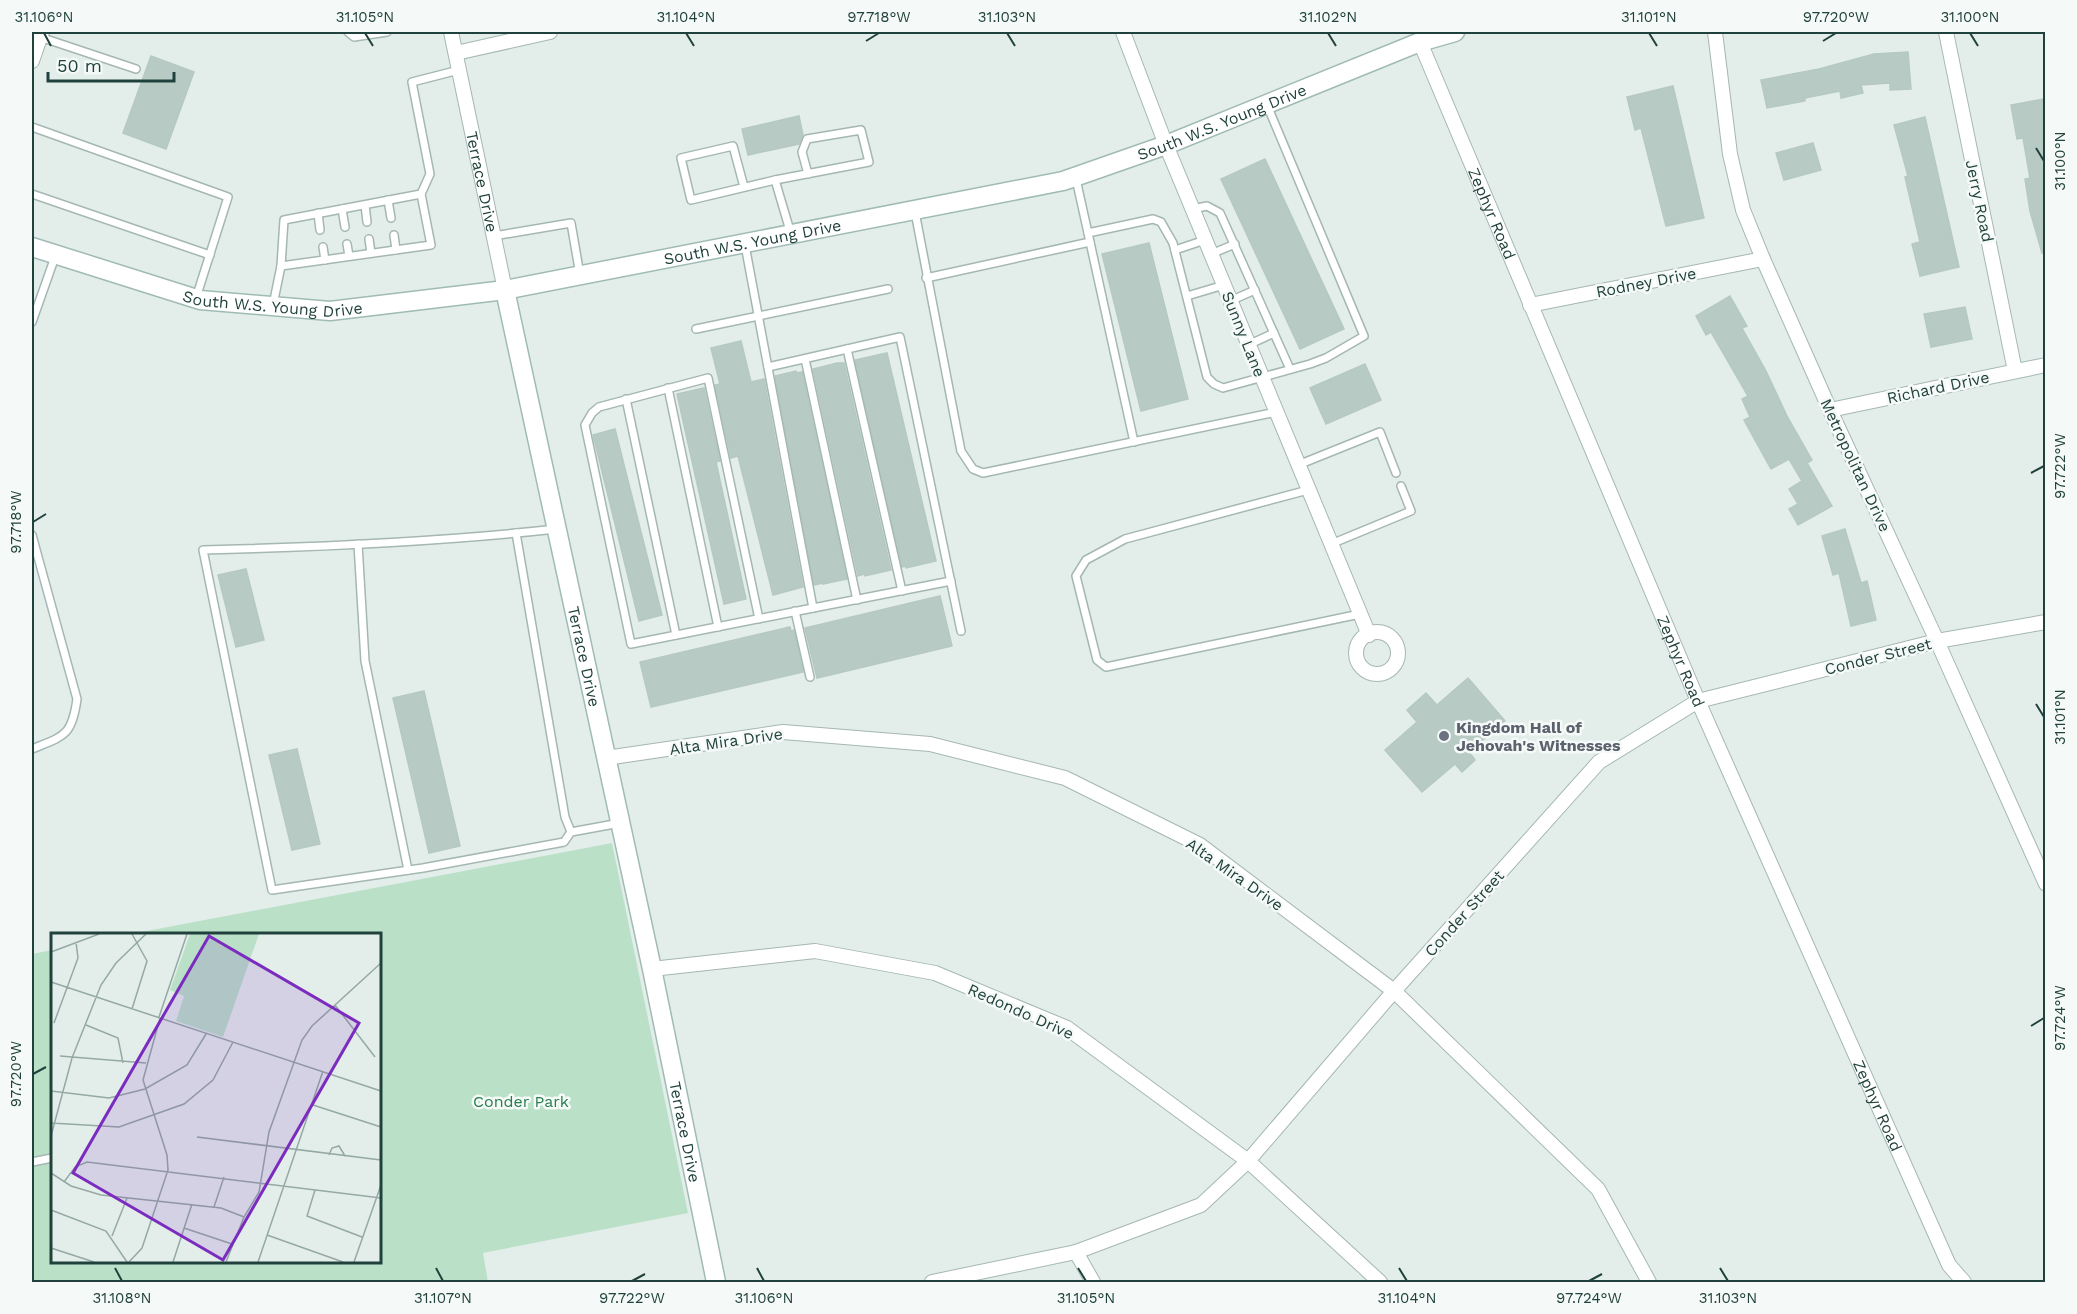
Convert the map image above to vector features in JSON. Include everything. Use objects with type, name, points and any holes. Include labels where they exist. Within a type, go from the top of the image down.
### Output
[{"type":"main road","name":"South W.S. Young Drive","points":[[32,247],[196,298],[273,306],[330,311],[505,290],[1063,181],[1166,145],[1267,104],[1418,37],[1455,32]]},
{"type":"main road","name":"Terrace Drive","points":[[505,290],[621,823],[716,1282]]},
{"type":"street","name":"Terrace Drive","points":[[451,32],[505,290]]},
{"type":"street","points":[[456,53],[550,32]]},
{"type":"street","name":"Sunny Lane","points":[[1123,32],[1192,209],[1369,635]]},
{"type":"street","name":"Metropolitan Drive","points":[[1715,32],[1730,154],[1743,210],[1830,410],[2041,863],[2046,884]]},
{"type":"street","name":"Jerry Road","points":[[1946,32],[2015,371]]},
{"type":"street","points":[[32,61],[41,34]]},
{"type":"street","name":"Zephyr Road","points":[[1418,37],[1698,702],[1948,1265],[1964,1282]]},
{"type":"street","name":"Rodney Drive","points":[[1530,305],[1763,259]]},
{"type":"street","name":"Richard Drive","points":[[1830,410],[2046,364]]},
{"type":"street","name":"Conder Street","points":[[932,1282],[1076,1252],[1201,1205],[1248,1161],[1394,991],[1599,762],[1698,702],[1937,641],[2046,622]]},
{"type":"street","name":"Alta Mira Drive","points":[[606,758],[783,732],[930,744],[1065,778],[1200,845],[1394,991],[1598,1189],[1649,1282]]},
{"type":"street","name":"Redondo Drive","points":[[652,969],[815,951],[935,973],[1067,1028],[1248,1161],[1380,1282]]},
{"type":"street","points":[[1076,1252],[1093,1282]]},
{"type":"lane","points":[[348,32],[354,37],[387,32]]},
{"type":"lane","points":[[41,34],[136,69]]},
{"type":"lane","points":[[281,266],[432,245],[421,194],[430,174],[412,82],[459,70]]},
{"type":"lane","points":[[1088,233],[1153,219],[1161,222],[1173,243],[1207,377],[1214,384],[1223,388],[1326,358],[1364,336],[1267,104]]},
{"type":"lane","points":[[32,127],[228,197],[196,298]]},
{"type":"lane","points":[[744,188],[733,146],[681,158],[691,200],[744,188],[776,180],[808,174],[869,162],[861,130],[807,139],[802,152],[808,174]]},
{"type":"lane","points":[[1075,176],[1134,442]]},
{"type":"lane","points":[[776,180],[791,234]]},
{"type":"lane","points":[[32,194],[210,255]]},
{"type":"lane","points":[[273,306],[281,266],[284,220],[421,194]]},
{"type":"lane","points":[[388,200],[391,218]]},
{"type":"lane","points":[[365,205],[367,222]]},
{"type":"lane","points":[[1192,209],[1207,206],[1220,213],[1290,369]]},
{"type":"lane","points":[[342,209],[345,227]]},
{"type":"lane","points":[[914,210],[961,451],[973,469],[983,473],[1276,412]]},
{"type":"lane","points":[[318,213],[320,230]]},
{"type":"lane","points":[[494,236],[572,223],[580,275]]},
{"type":"lane","points":[[394,235],[396,250]]},
{"type":"lane","points":[[369,239],[371,253]]},
{"type":"lane","points":[[1175,250],[1205,240]]},
{"type":"lane","points":[[745,242],[813,608]]},
{"type":"lane","points":[[926,278],[1090,242]]},
{"type":"lane","points":[[347,244],[348,256]]},
{"type":"lane","points":[[1211,254],[1235,244]]},
{"type":"lane","points":[[323,248],[325,260]]},
{"type":"lane","points":[[32,322],[56,254]]},
{"type":"lane","points":[[1187,296],[1224,285]]},
{"type":"lane","points":[[696,329],[888,289]]},
{"type":"lane","points":[[1230,300],[1255,290]]},
{"type":"lane","points":[[1248,345],[1274,333]]},
{"type":"lane","points":[[768,367],[900,338],[961,631]]},
{"type":"lane","points":[[846,349],[902,591]]},
{"type":"lane","points":[[805,358],[857,600]]},
{"type":"lane","points":[[759,619],[708,378],[599,406],[592,412],[585,425],[631,644],[759,619],[795,611],[951,581]]},
{"type":"lane","points":[[668,388],[718,627]]},
{"type":"lane","points":[[626,399],[675,635]]},
{"type":"lane","points":[[1298,465],[1380,432],[1396,473]]},
{"type":"lane","points":[[1330,544],[1411,512],[1401,486]]},
{"type":"lane","points":[[1308,490],[1125,539],[1086,560],[1076,576],[1097,660],[1106,667],[1360,614]]},
{"type":"lane","points":[[556,529],[358,544],[203,550],[272,890],[408,870],[564,842],[572,832],[621,823]]},
{"type":"lane","points":[[516,533],[565,817],[572,832]]},
{"type":"lane","points":[[32,535],[76,699],[74,722],[60,738],[32,749]]},
{"type":"lane","points":[[358,544],[365,661],[408,870]]},
{"type":"lane","points":[[795,611],[810,677]]},
{"type":"lane","points":[[32,1162],[51,1158]]},
{"type":"green space","name":"Conder Park","points":[[612,843],[688,1213],[483,1253],[488,1282],[32,1282],[32,954],[51,950],[51,1263],[381,1263],[381,933],[136,933]]},
{"type":"building","points":[[1908,52],[1911,89],[1890,90],[1890,83],[1861,85],[1863,93],[1841,98],[1840,91],[1805,98],[1805,101],[1767,108],[1761,80],[1819,69],[1874,54]]},
{"type":"building","points":[[151,56],[194,72],[166,149],[123,133]]},
{"type":"building","points":[[1673,86],[1704,218],[1666,226],[1641,128],[1635,130],[1627,97]]},
{"type":"building","points":[[2044,99],[2046,252],[2042,253],[2030,211],[2025,179],[2030,178],[2023,138],[2017,139],[2011,105]]},
{"type":"building","points":[[799,116],[803,135],[799,144],[748,155],[742,129]]},
{"type":"building","points":[[1925,117],[1959,267],[1920,276],[1912,244],[1920,242],[1905,177],[1908,176],[1894,125]]},
{"type":"building","points":[[1813,143],[1821,170],[1784,180],[1776,153]]},
{"type":"building","points":[[1265,159],[1344,329],[1300,349],[1221,179]]},
{"type":"building","points":[[1149,243],[1188,399],[1141,411],[1102,254]]},
{"type":"building","points":[[1730,296],[1747,326],[1742,328],[1812,460],[1807,463],[1832,506],[1798,525],[1789,509],[1798,504],[1789,489],[1802,481],[1789,459],[1771,469],[1744,420],[1750,417],[1742,399],[1748,396],[1711,332],[1706,335],[1696,316]]},
{"type":"building","points":[[1965,307],[1972,339],[1931,347],[1924,314]]},
{"type":"building","points":[[741,341],[751,382],[764,379],[803,587],[773,595],[738,456],[731,458],[715,385],[720,384],[711,348]]},
{"type":"building","points":[[887,353],[936,561],[906,568],[902,567],[855,360]]},
{"type":"building","points":[[844,363],[891,570],[865,576],[864,574],[858,576],[813,369]]},
{"type":"building","points":[[1365,364],[1381,400],[1326,424],[1310,388]]},
{"type":"building","points":[[796,371],[797,373],[802,372],[847,579],[814,585],[775,376]]},
{"type":"building","points":[[704,388],[720,461],[716,462],[746,599],[724,604],[677,394]]},
{"type":"building","points":[[615,429],[662,615],[639,621],[593,435]]},
{"type":"building","points":[[1845,529],[1861,583],[1867,581],[1876,620],[1851,626],[1839,573],[1833,575],[1822,536]]},
{"type":"building","points":[[246,569],[264,640],[236,647],[218,575]]},
{"type":"building","points":[[940,596],[952,646],[817,678],[805,628]]},
{"type":"building","points":[[790,627],[791,631],[794,630],[803,672],[651,707],[640,662]]},
{"type":"building","name":"Kingdom Hall of Jehovah's Witnesses","points":[[1468,678],[1505,721],[1469,752],[1475,760],[1462,772],[1455,764],[1422,792],[1385,750],[1417,722],[1407,710],[1426,693],[1437,705]]},
{"type":"building","points":[[424,691],[460,846],[429,853],[393,698]]},
{"type":"building","points":[[297,749],[320,844],[292,850],[269,755]]},
{"type":"place","name":"Kingdom Hall of Jehovah's Witnesses","points":[[1444,736]]}]
